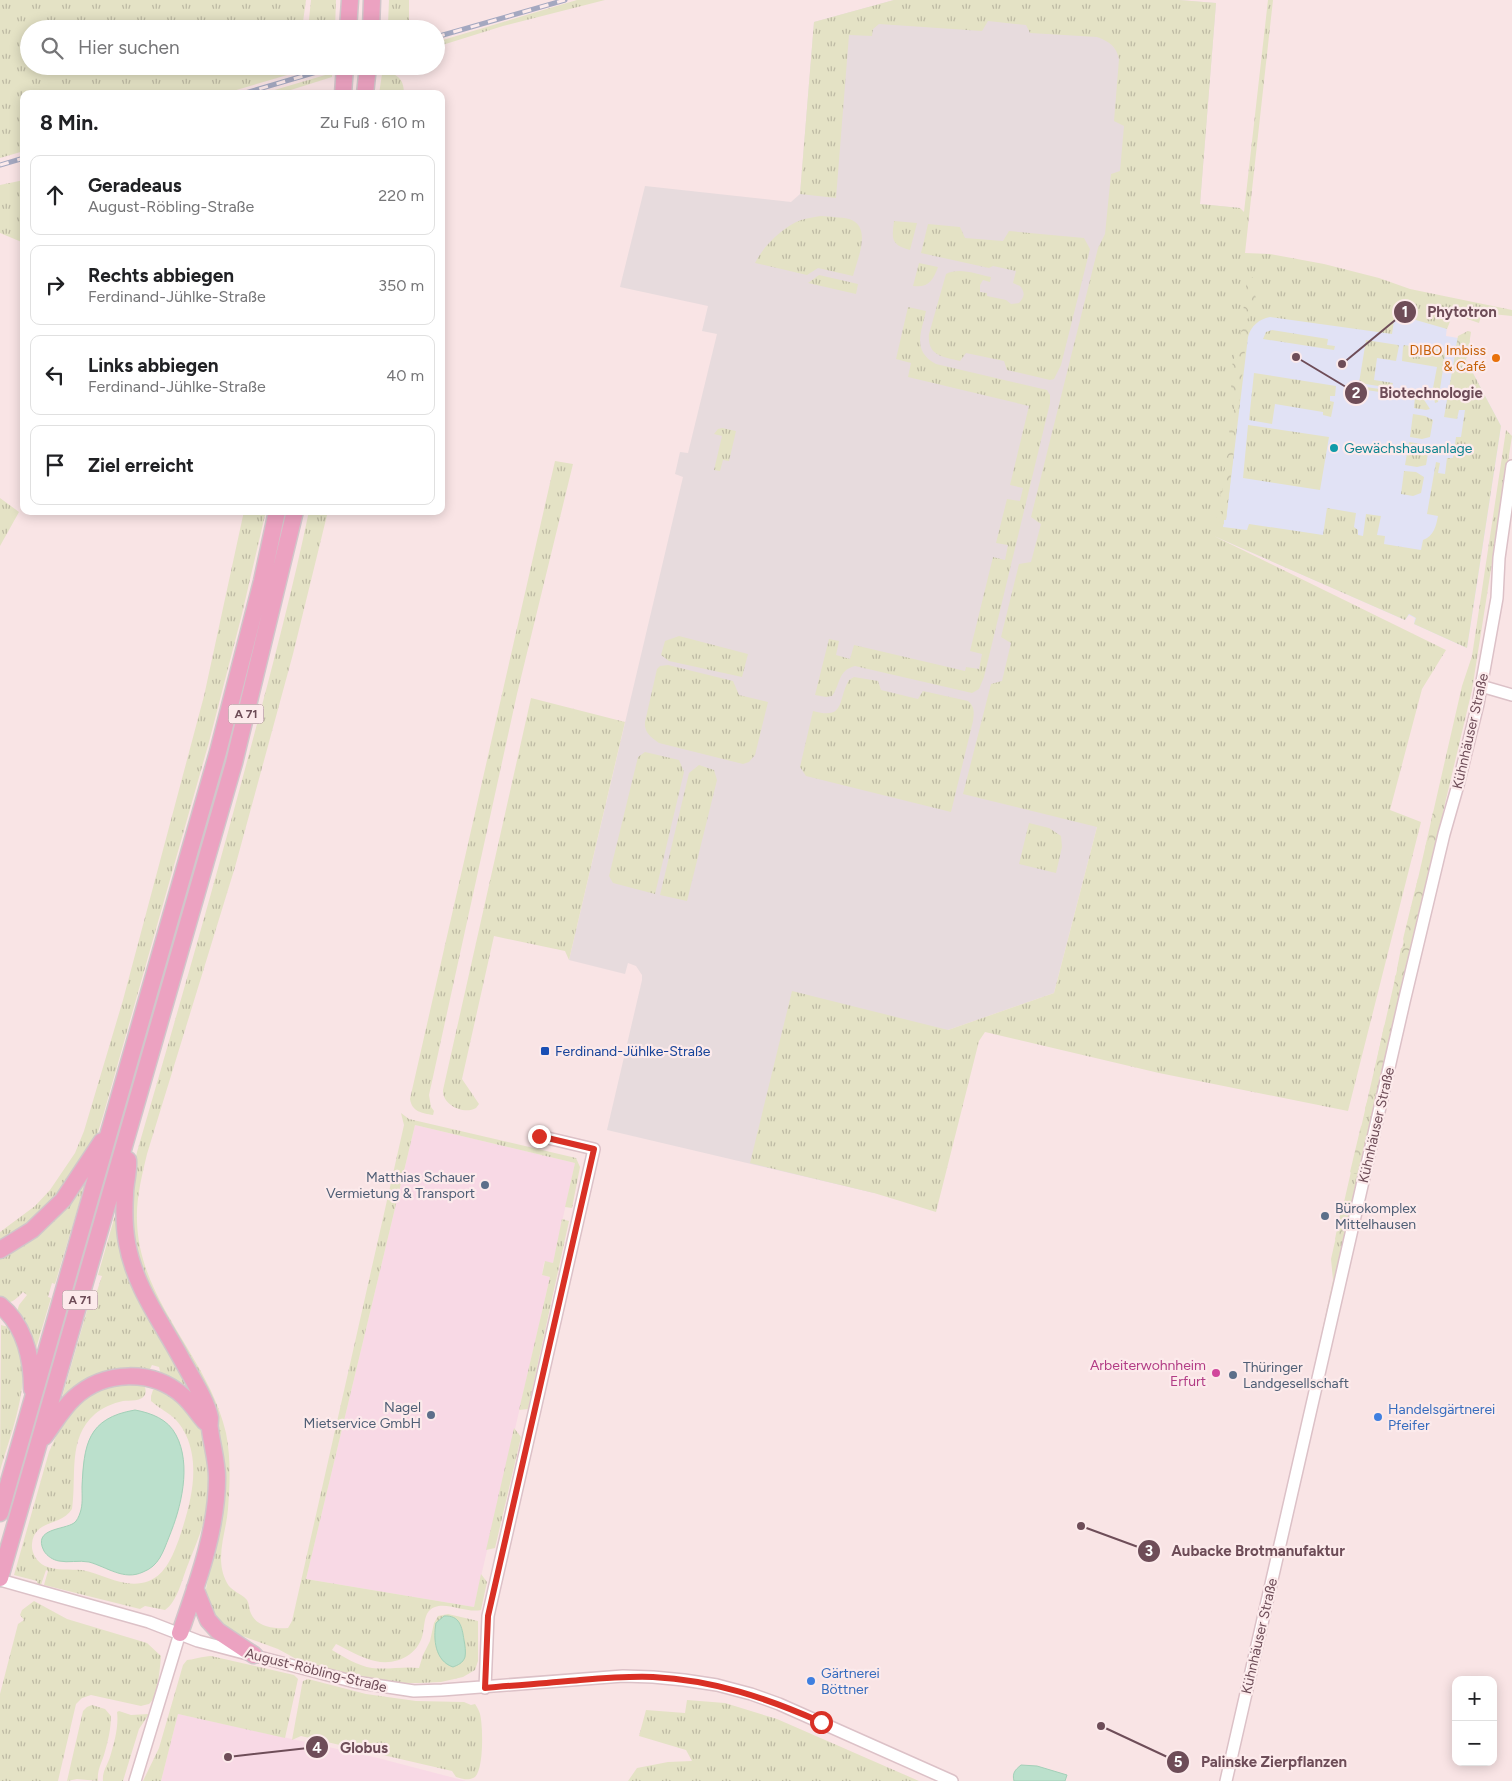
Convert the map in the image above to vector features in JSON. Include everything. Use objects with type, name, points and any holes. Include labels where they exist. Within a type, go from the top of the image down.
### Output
[{"type":"highway","points":[[348,20],[350,0]]},
{"type":"highway","points":[[343,90],[344,75]]},
{"type":"highway","points":[[366,90],[367,75]]},
{"type":"highway","name":"A 71","points":[[0,1512],[218,752],[262,581],[276,515]]},
{"type":"highway","name":"A 71","points":[[0,1579],[231,772],[294,515]]},
{"type":"highway","points":[[0,1250],[32,1230],[63,1200],[111,1129]]},
{"type":"highway","points":[[127,1138],[128,1167],[124,1220],[127,1244],[133,1267],[140,1287],[152,1310],[197,1387],[210,1418],[210,1429],[215,1454],[217,1478],[211,1530],[180,1633]]},
{"type":"highway","points":[[0,1305],[12,1317],[26,1344],[32,1374],[33,1402]]},
{"type":"highway","points":[[37,1447],[66,1407],[82,1392],[100,1382],[126,1376],[152,1379],[176,1390],[195,1408],[210,1429]]},
{"type":"highway","points":[[195,1588],[208,1620],[218,1631],[254,1655]]},
{"type":"street","name":"Kühnhäuser Straße","points":[[1226,1781],[1402,1011],[1481,686],[1497,598],[1499,558],[1512,466]]},
{"type":"street","points":[[1481,686],[1512,695]]},
{"type":"street","points":[[485,1688],[488,1616],[594,1149],[539,1136]]},
{"type":"street","name":"August-Röbling-Straße","points":[[0,1579],[149,1622],[198,1641],[355,1682],[386,1688],[414,1691],[485,1688],[623,1676],[684,1680],[717,1686],[751,1694],[779,1704],[952,1781]]},
{"type":"street","points":[[135,1781],[180,1633]]},
{"type":"shaded area","points":[[894,0],[1179,0],[1216,3],[1200,204],[1240,208],[1097,827],[1054,993],[948,1030],[874,1193],[607,1130],[642,975],[636,966],[628,963],[625,974],[569,960],[683,477],[675,474],[680,452],[688,453],[717,334],[702,331],[708,306],[620,287],[645,186],[791,202],[800,194],[814,22]]},
{"type":"shaded area","points":[[1248,273],[1447,326],[1446,336],[1470,340],[1466,360],[1501,426],[1467,648],[1414,624],[1415,618],[1409,615],[1405,620],[1194,527]]},
{"type":"shaded area","name":"Nagel Mietservice GmbH","points":[[415,1125],[575,1163],[553,1263],[544,1262],[542,1275],[550,1277],[474,1607],[306,1579]]},
{"type":"shaded area","points":[[135,1410],[153,1415],[164,1421],[173,1429],[181,1447],[184,1473],[181,1500],[160,1558],[153,1566],[143,1572],[129,1575],[89,1562],[62,1562],[52,1559],[44,1551],[41,1543],[42,1538],[51,1531],[74,1523],[78,1517],[82,1504],[84,1458],[91,1436],[107,1420],[119,1414]]},
{"type":"shaded area","points":[[444,1616],[457,1620],[463,1635],[465,1657],[462,1662],[453,1667],[442,1660],[435,1642],[436,1623]]},
{"type":"shaded area","points":[[178,1714],[374,1757],[466,1781],[161,1781]]},
{"type":"shaded area","points":[[1021,1765],[1037,1766],[1067,1775],[1065,1781],[1014,1781],[1014,1772]]},
{"type":"green space","points":[[0,0],[306,0],[303,20],[20,20],[20,75],[287,75],[237,90],[20,90],[20,152],[0,158]]},
{"type":"green space","points":[[311,0],[336,0],[335,20],[309,20]]},
{"type":"green space","points":[[389,0],[409,0],[409,20],[388,20]]},
{"type":"green space","points":[[577,0],[605,0],[503,26],[445,44],[445,39]]},
{"type":"green space","points":[[894,0],[1179,0],[1216,3],[1200,204],[1240,208],[1244,212],[1268,0],[1273,0],[1245,253],[1270,254],[1324,264],[1379,278],[1410,289],[1512,310],[1512,316],[1482,313],[1479,323],[1453,314],[1447,329],[1395,314],[1392,334],[1270,317],[1262,319],[1256,324],[1248,337],[1226,520],[1224,520],[1223,527],[1247,530],[1249,524],[1323,535],[1327,508],[1356,513],[1354,527],[1358,530],[1358,535],[1363,536],[1366,514],[1381,516],[1377,535],[1385,536],[1384,544],[1421,550],[1423,540],[1432,533],[1438,516],[1427,514],[1436,462],[1440,463],[1438,473],[1445,474],[1447,458],[1453,458],[1456,437],[1461,437],[1465,410],[1459,410],[1457,419],[1444,417],[1458,338],[1470,340],[1466,360],[1501,426],[1467,648],[1414,624],[1416,618],[1409,614],[1405,620],[1214,536],[1446,650],[1422,689],[1390,810],[1421,822],[1348,1111],[1159,1073],[985,1032],[979,1041],[936,1212],[874,1193],[750,1163],[792,991],[948,1030],[1054,993],[1097,827],[963,794],[991,684],[1002,681],[1011,643],[1001,637],[1019,564],[1031,562],[1041,524],[1031,517],[1098,248],[1105,234],[1111,174],[1120,171],[1124,126],[1114,121],[1118,55],[1109,43],[1102,39],[1097,37],[1030,33],[1026,25],[988,21],[982,31],[879,24],[873,29],[872,36],[849,35],[836,198],[800,194],[814,22]]},
{"type":"green space","points":[[325,75],[332,75],[332,77],[291,90],[275,90]]},
{"type":"green space","points":[[382,75],[395,75],[400,79],[404,90],[380,90]]},
{"type":"green space","points":[[20,181],[20,241],[0,233],[0,185]]},
{"type":"green space","points":[[821,216],[849,219],[856,223],[860,229],[862,236],[860,253],[853,276],[818,268],[807,275],[755,263],[769,243],[787,227],[801,220]]},
{"type":"green space","points":[[894,221],[917,223],[910,250],[899,246],[894,240]]},
{"type":"green space","points":[[928,224],[960,227],[965,238],[1003,241],[1009,231],[1084,238],[1090,249],[1061,365],[1054,379],[1050,380],[1007,370],[1004,361],[966,353],[960,361],[942,356],[933,351],[929,341],[929,334],[946,274],[962,271],[991,277],[990,282],[983,280],[980,285],[980,292],[987,293],[987,296],[1006,300],[1011,304],[1019,303],[1024,294],[1020,286],[1013,283],[1016,271],[993,266],[989,268],[921,253]]},
{"type":"green space","points":[[919,263],[938,267],[930,282],[923,286],[913,286]]},
{"type":"green space","points":[[819,275],[858,284],[856,294],[808,283]]},
{"type":"green space","points":[[1247,277],[1252,277],[1255,280],[1254,284],[1259,293],[1255,295],[1257,300],[1246,322],[1242,322]]},
{"type":"green space","points":[[908,307],[926,311],[920,341],[921,347],[928,359],[936,364],[1047,390],[1050,395],[1050,403],[984,677],[979,689],[972,693],[855,666],[845,671],[832,696],[815,695],[829,639],[839,641],[836,655],[850,659],[854,645],[965,671],[966,667],[979,669],[982,654],[970,651],[993,557],[1005,560],[1008,545],[996,543],[1007,499],[1020,501],[1023,488],[1010,485],[1029,406],[908,377],[911,363],[896,359]]},
{"type":"green space","points":[[1243,329],[1247,329],[1249,332],[1246,341],[1226,520],[1221,525],[1216,524],[1217,513],[1224,510],[1219,504],[1223,499],[1220,495],[1223,490],[1221,485],[1224,482],[1221,478],[1229,452],[1225,448],[1230,439],[1234,437],[1230,435],[1229,430],[1233,426],[1235,400],[1237,398],[1231,387],[1232,377],[1238,374],[1232,366]]},
{"type":"green space","points":[[1272,330],[1328,339],[1327,345],[1335,346],[1334,350],[1263,339],[1266,332]]},
{"type":"green space","points":[[1468,331],[1471,332],[1467,358],[1454,356],[1455,352],[1459,352],[1456,347],[1458,336]]},
{"type":"green space","points":[[1366,340],[1399,346],[1396,361],[1377,358],[1374,380],[1393,383],[1391,388],[1359,383]]},
{"type":"green space","points":[[1404,345],[1444,352],[1438,402],[1435,403],[1432,389],[1437,367],[1402,361]]},
{"type":"green space","points":[[1254,373],[1336,386],[1335,396],[1330,396],[1330,401],[1334,402],[1331,417],[1323,415],[1323,412],[1275,404],[1272,424],[1249,420]]},
{"type":"green space","points":[[1359,386],[1421,395],[1430,409],[1414,408],[1415,397],[1359,389]]},
{"type":"green space","points":[[1413,414],[1425,416],[1433,420],[1430,437],[1422,439],[1410,437]]},
{"type":"green space","points":[[1248,425],[1329,437],[1320,490],[1243,478]]},
{"type":"green space","points":[[718,429],[736,431],[729,461],[723,460],[720,471],[714,470],[722,436],[714,434]]},
{"type":"green space","points":[[1506,430],[1512,436],[1472,690],[1423,896],[1322,1342],[1319,1345],[1333,1280],[1331,1259],[1462,686],[1472,656]]},
{"type":"green space","points":[[1409,442],[1421,444],[1429,448],[1426,465],[1417,467],[1405,465]]},
{"type":"green space","points":[[555,461],[573,464],[517,694],[429,1095],[431,1107],[434,1111],[433,1115],[415,1109],[410,1099]]},
{"type":"green space","points":[[1404,471],[1416,472],[1424,477],[1421,493],[1413,496],[1401,494]]},
{"type":"green space","points":[[0,498],[19,512],[0,546]]},
{"type":"green space","points":[[243,515],[265,515],[209,742],[94,1145],[46,1212],[0,1245],[0,1232],[35,1206],[50,1190],[75,1153],[84,1131],[123,1000],[204,696]]},
{"type":"green space","points":[[308,515],[327,515],[293,654],[235,867],[147,1154],[138,1196],[137,1221],[141,1250],[149,1278],[205,1379],[217,1405],[226,1433],[230,1481],[221,1556],[223,1574],[229,1586],[247,1600],[252,1616],[256,1621],[266,1626],[288,1628],[292,1621],[404,1125],[401,1113],[409,1119],[576,1158],[580,1167],[572,1208],[565,1207],[575,1163],[415,1125],[306,1579],[474,1607],[481,1574],[487,1582],[481,1610],[475,1611],[445,1606],[431,1609],[426,1618],[421,1641],[412,1653],[405,1657],[391,1662],[383,1662],[365,1658],[336,1644],[332,1650],[351,1661],[367,1667],[419,1668],[438,1616],[448,1614],[478,1621],[478,1661],[475,1670],[463,1677],[441,1682],[398,1683],[351,1676],[300,1661],[278,1649],[231,1632],[213,1620],[205,1594],[219,1522],[222,1458],[153,1301],[133,1243],[133,1172],[137,1152],[206,913],[271,673]]},
{"type":"green space","points":[[679,636],[748,654],[742,677],[669,661],[661,655],[665,641]]},
{"type":"green space","points":[[668,665],[733,681],[739,695],[768,702],[755,755],[749,762],[743,764],[659,743],[648,734],[645,722],[657,669],[660,666]]},
{"type":"green space","points":[[854,677],[878,681],[881,690],[918,699],[923,691],[968,701],[972,705],[974,712],[973,721],[951,812],[806,776],[800,767],[813,711],[831,713],[836,711],[849,680]]},
{"type":"green space","points":[[531,698],[625,722],[569,960],[565,951],[494,936],[462,1079],[479,1104],[476,1108],[466,1110],[450,1104],[446,1100],[443,1090]]},
{"type":"green space","points":[[645,752],[679,760],[684,772],[655,894],[613,883],[609,876],[638,757]]},
{"type":"green space","points":[[699,765],[714,770],[717,780],[687,901],[660,895],[689,773]]},
{"type":"green space","points":[[1439,808],[1443,813],[1435,847],[1429,850],[1425,847],[1429,837],[1433,812]]},
{"type":"green space","points":[[1029,823],[1049,828],[1061,836],[1062,847],[1056,873],[1019,864]]},
{"type":"green space","points":[[1422,877],[1427,880],[1421,908],[1419,911],[1416,911],[1419,915],[1413,942],[1405,945],[1403,939],[1418,878]]},
{"type":"green space","points":[[1406,947],[1411,951],[1403,988],[1399,990],[1394,988],[1395,976],[1398,973],[1401,948]]},
{"type":"green space","points":[[1390,1023],[1394,1028],[1387,1057],[1382,1066],[1384,1072],[1379,1081],[1378,1093],[1375,1093],[1374,1096],[1376,1098],[1372,1113],[1368,1118],[1365,1118],[1365,1108],[1384,1026]]},
{"type":"green space","points":[[1361,1126],[1369,1127],[1368,1135],[1359,1173],[1353,1174],[1350,1172]]},
{"type":"green space","points":[[83,1183],[85,1184],[55,1284],[52,1283],[48,1297],[51,1298],[34,1355],[16,1315],[19,1305],[27,1295],[23,1292],[10,1302],[0,1299],[0,1256]]},
{"type":"green space","points":[[118,1205],[120,1217],[197,1399],[161,1375],[159,1367],[152,1365],[149,1371],[60,1404],[93,1290],[97,1291],[102,1276],[98,1275]]},
{"type":"green space","points":[[1346,1211],[1349,1213],[1348,1222],[1345,1227],[1347,1232],[1346,1238],[1337,1242],[1335,1239],[1340,1215]]},
{"type":"green space","points":[[562,1219],[569,1221],[528,1409],[519,1410],[550,1277],[542,1275],[545,1261],[553,1263]]},
{"type":"green space","points":[[1,1325],[12,1328],[19,1344],[23,1361],[23,1380],[16,1418],[0,1471]]},
{"type":"green space","points":[[112,1384],[144,1385],[146,1390],[144,1397],[112,1404],[95,1414],[86,1424],[80,1434],[77,1446],[72,1509],[61,1519],[38,1531],[34,1536],[32,1551],[39,1562],[49,1568],[82,1570],[123,1583],[132,1584],[149,1581],[164,1569],[179,1539],[190,1500],[193,1461],[186,1435],[182,1428],[174,1418],[151,1401],[153,1390],[160,1387],[176,1397],[198,1423],[208,1454],[209,1467],[209,1492],[206,1513],[200,1533],[176,1596],[165,1610],[145,1606],[140,1609],[44,1585],[48,1571],[46,1570],[41,1585],[37,1581],[14,1575],[49,1452],[62,1423],[77,1402]]},
{"type":"green space","points":[[514,1428],[521,1437],[495,1548],[486,1550]]},
{"type":"green space","points":[[34,1601],[67,1619],[147,1643],[161,1656],[158,1682],[152,1701],[141,1706],[91,1695],[82,1698],[76,1704],[58,1781],[0,1781],[0,1694],[18,1624],[24,1620],[20,1615],[22,1610]]},
{"type":"green space","points":[[211,1656],[294,1675],[298,1679],[285,1738],[178,1714],[161,1781],[143,1781],[159,1748],[183,1665],[187,1660]]},
{"type":"green space","points":[[308,1679],[366,1694],[416,1701],[475,1704],[480,1713],[482,1727],[482,1747],[478,1772],[473,1778],[463,1779],[456,1777],[452,1771],[301,1736],[292,1740],[303,1681]]},
{"type":"green space","points":[[687,1700],[725,1703],[777,1719],[919,1781],[628,1781],[637,1768],[668,1762],[692,1761],[686,1750],[639,1736],[646,1710],[685,1713]]},
{"type":"green space","points":[[92,1705],[105,1709],[111,1716],[109,1735],[98,1781],[77,1779],[67,1781],[83,1711]]},
{"type":"green space","points":[[117,1712],[131,1715],[149,1714],[139,1729],[123,1781],[103,1781],[114,1741]]},
{"type":"railway","points":[[445,34],[565,0]]},
{"type":"railway","points":[[256,90],[306,75]]},
{"type":"railway","points":[[0,165],[20,159]]},
{"type":"place","name":"Biotechnologie","points":[[1296,357]]},
{"type":"place","name":"DIBO Imbiss & Café","points":[[1496,358]]},
{"type":"place","name":"Phytotron","points":[[1342,364]]},
{"type":"place","name":"Gewächshausanlage","points":[[1334,448]]},
{"type":"place","name":"Ferdinand-Jühlke-Straße","points":[[545,1051]]},
{"type":"place","name":"Matthias Schauer Vermietung & Transport","points":[[485,1185]]},
{"type":"place","name":"Bürokomplex Mittelhausen","points":[[1325,1216]]},
{"type":"place","name":"Arbeiterwohnheim Erfurt","points":[[1216,1373]]},
{"type":"place","name":"Thüringer Landgesellschaft","points":[[1233,1375]]},
{"type":"place","name":"Nagel Mietservice GmbH","points":[[431,1415]]},
{"type":"place","name":"Handelsgärtnerei Pfeifer","points":[[1378,1417]]},
{"type":"place","name":"Aubacke Brotmanufaktur","points":[[1081,1526]]},
{"type":"place","name":"Gärtnerei Böttner","points":[[811,1681]]},
{"type":"place","name":"Palinske Zierpflanzen","points":[[1101,1726]]},
{"type":"place","name":"Globus","points":[[228,1757]]},
{"type":"route","points":[[539,1136],[594,1149],[488,1616],[485,1688],[623,1676],[684,1680],[751,1694],[821,1722]]}]
